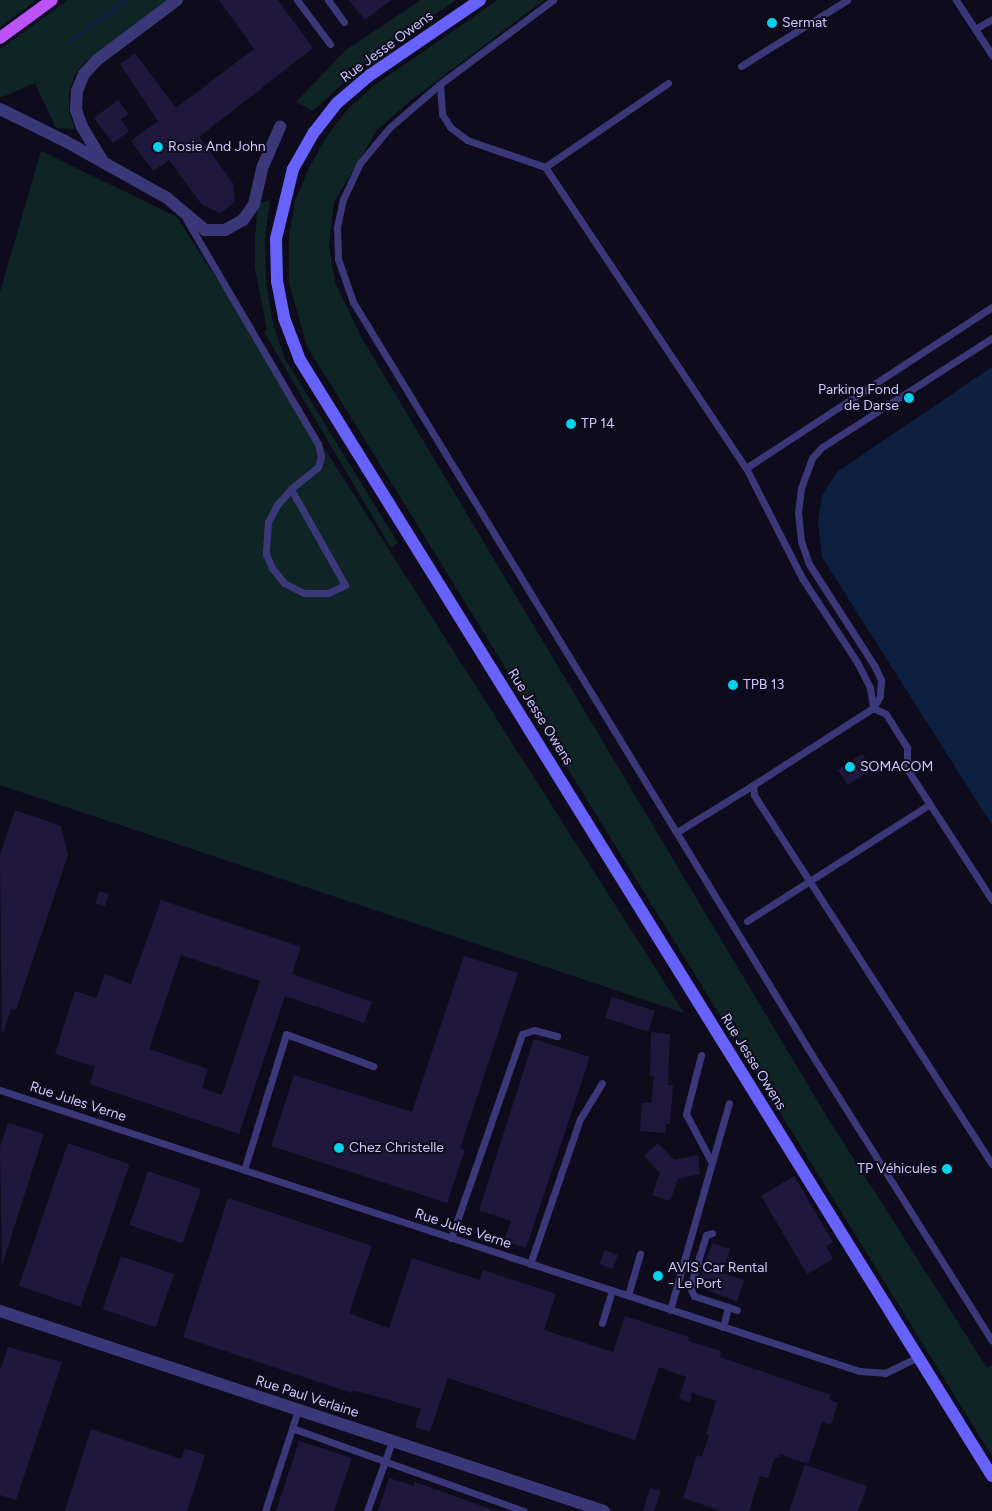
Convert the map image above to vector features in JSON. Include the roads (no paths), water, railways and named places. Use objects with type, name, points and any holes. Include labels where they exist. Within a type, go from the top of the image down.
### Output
[{"type":"main road","points":[[0,38],[52,0]]},
{"type":"main road","name":"Rue Jesse Owens","points":[[480,0],[370,75],[337,103],[314,132],[293,169],[276,239],[277,281],[284,318],[300,360],[992,1476]]},
{"type":"street","points":[[103,162],[82,127],[76,110],[77,91],[84,74],[97,60],[177,0]]},
{"type":"street","points":[[0,110],[103,162],[167,198],[205,230],[225,230],[242,220],[254,204],[263,166],[280,127]]},
{"type":"street","name":"Rue Paul Verlaine","points":[[0,1311],[604,1511]]},
{"type":"lane","points":[[297,0],[330,44]]},
{"type":"lane","points":[[328,0],[344,22]]},
{"type":"lane","points":[[554,0],[440,84],[390,127],[360,164],[343,199],[337,228],[338,259],[353,302],[677,832],[992,1341]]},
{"type":"lane","points":[[741,66],[848,0]]},
{"type":"lane","points":[[956,0],[992,55]]},
{"type":"lane","points":[[976,29],[992,19]]},
{"type":"lane","points":[[440,84],[442,114],[450,127],[467,140],[546,167],[746,468],[802,578],[856,662],[870,688],[873,708]]},
{"type":"lane","points":[[546,167],[668,84]]},
{"type":"lane","points":[[182,212],[318,444],[322,457],[318,468],[291,489],[268,522],[266,554],[272,568],[284,583],[304,593],[328,592],[345,585],[291,489]]},
{"type":"lane","points":[[746,468],[992,307]]},
{"type":"lane","points":[[677,832],[873,708],[880,696],[881,680],[809,564],[801,541],[798,512],[806,470],[822,447],[992,338]]},
{"type":"lane","points":[[873,708],[886,714],[907,748],[907,769],[992,900]]},
{"type":"lane","points":[[754,785],[754,795],[992,1164]]},
{"type":"lane","points":[[747,921],[930,804]]},
{"type":"lane","points":[[451,1238],[522,1034],[534,1030],[557,1036]]},
{"type":"lane","points":[[244,1170],[286,1034],[374,1066]]},
{"type":"lane","points":[[701,1055],[686,1114],[712,1163]]},
{"type":"lane","points":[[530,1264],[580,1119],[602,1084]]},
{"type":"lane","name":"Rue Jules Verne","points":[[0,1090],[858,1372],[885,1373],[918,1356]]},
{"type":"lane","points":[[670,1310],[729,1104]]},
{"type":"lane","points":[[712,1233],[706,1236],[690,1287],[694,1296],[737,1310]]},
{"type":"lane","points":[[628,1296],[640,1254]]},
{"type":"lane","points":[[602,1324],[612,1291]]},
{"type":"lane","points":[[723,1327],[728,1307]]},
{"type":"lane","points":[[265,1511],[298,1410]]},
{"type":"lane","points":[[292,1428],[384,1464],[524,1511]]},
{"type":"lane","points":[[368,1511],[392,1441]]},
{"type":"water","points":[[992,367],[992,825],[822,557],[818,522],[822,496],[837,472]]},
{"type":"waterway","points":[[70,42],[127,0]]},
{"type":"place","name":"Sermat","points":[[772,23]]},
{"type":"place","name":"Rosie And John","points":[[158,147]]},
{"type":"place","name":"Parking Fond de Darse","points":[[909,398]]},
{"type":"place","name":"TP 14","points":[[571,424]]},
{"type":"place","name":"TPB 13","points":[[733,685]]},
{"type":"place","name":"SOMACOM","points":[[850,767]]},
{"type":"place","name":"Chez Christelle","points":[[339,1148]]},
{"type":"place","name":"TP Véhicules","points":[[947,1169]]},
{"type":"place","name":"AVIS Car Rental - Le Port","points":[[658,1276]]}]
